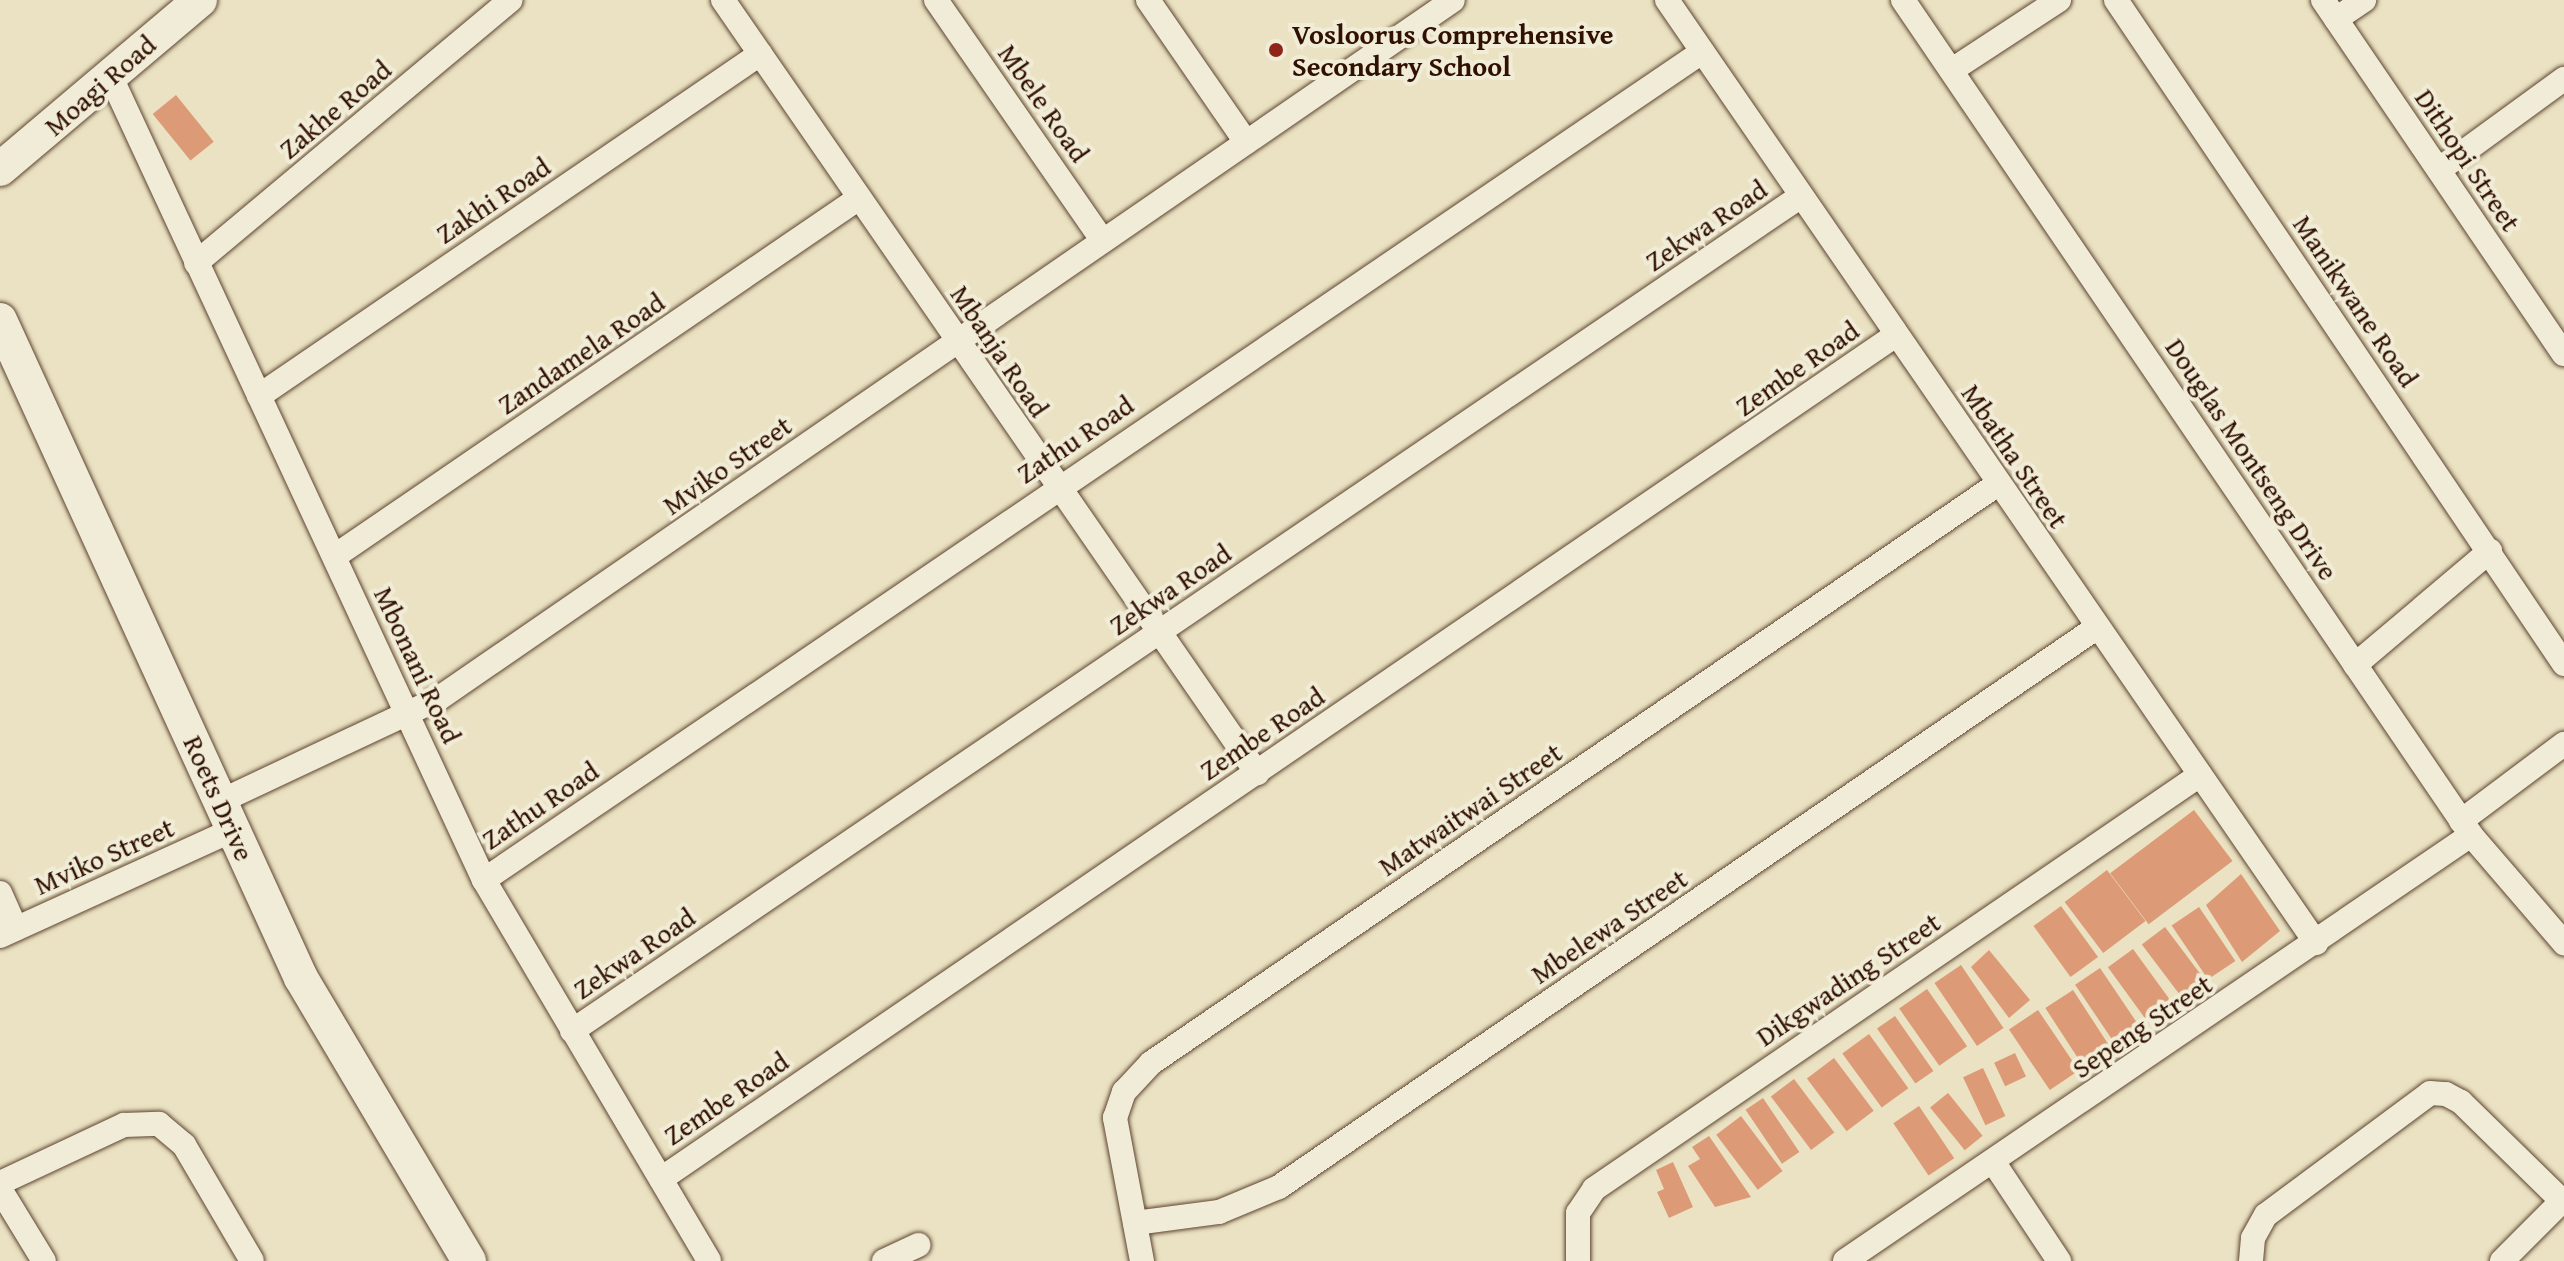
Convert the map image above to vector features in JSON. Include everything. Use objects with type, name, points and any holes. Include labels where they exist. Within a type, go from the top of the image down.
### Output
[{"type":"street","name":"Moagi Road","points":[[0,169],[200,0]]},
{"type":"street","name":"Zakhe Road","points":[[196,263],[511,0]]},
{"type":"street","name":"Mbanja Road","points":[[723,0],[1257,773]]},
{"type":"street","name":"Mbele Road","points":[[936,0],[1103,241]]},
{"type":"street","points":[[1148,0],[1246,142]]},
{"type":"street","name":"Mviko Street","points":[[8,932],[227,816],[407,715],[958,342],[1453,0]]},
{"type":"street","name":"Mbatha Street","points":[[1667,0],[2096,628],[2316,943]]},
{"type":"street","name":"Douglas Montseng Drive","points":[[1903,0],[2466,828],[2564,943]]},
{"type":"street","points":[[1952,70],[2059,0]]},
{"type":"street","name":"Manikwane Road","points":[[2116,0],[2564,664]]},
{"type":"street","points":[[2329,9],[2364,0]]},
{"type":"street","name":"Dithopi Street","points":[[2329,9],[2439,170],[2560,338]]},
{"type":"street","name":"Zathu Road","points":[[484,880],[1057,487],[1702,52]]},
{"type":"street","name":"Zakhi Road","points":[[259,396],[760,54]]},
{"type":"street","name":"Mbonani Road","points":[[110,75],[484,880],[709,1261]]},
{"type":"street","points":[[2439,170],[2564,79]]},
{"type":"street","name":"Zekwa Road","points":[[572,1031],[1801,196]]},
{"type":"street","name":"Zandamela Road","points":[[335,556],[859,198]]},
{"type":"street","name":"Roets Drive","points":[[0,320],[301,978],[469,1261]]},
{"type":"street","name":"Zembe Road","points":[[661,1179],[1896,335]]},
{"type":"street","name":"Matwaitwai Street","points":[[1142,1261],[1115,1118],[1124,1092],[1151,1063],[1998,484]]},
{"type":"street","points":[[2355,665],[2490,551]]},
{"type":"street","name":"Mbelewa Street","points":[[1135,1223],[1219,1212],[1279,1187],[2096,628]]},
{"type":"street","name":"Sepeng Street","points":[[1845,1261],[2316,943],[2466,828],[2564,744]]},
{"type":"street","name":"Dikgwading Street","points":[[1578,1261],[1578,1213],[1594,1189],[2200,775]]},
{"type":"street","points":[[0,893],[8,932]]},
{"type":"street","points":[[2251,1261],[2253,1238],[2266,1215],[2430,1093],[2446,1094],[2461,1102],[2563,1200],[2502,1261]]},
{"type":"street","points":[[44,1261],[0,1186],[124,1125],[159,1124],[184,1145],[252,1261]]},
{"type":"street","points":[[1994,1163],[2059,1261]]},
{"type":"street","points":[[884,1261],[919,1245]]},
{"type":"building","points":[[176,95],[214,142],[190,161],[153,114]]},
{"type":"building","points":[[2194,810],[2233,861],[2149,924],[2110,873]]},
{"type":"building","points":[[2107,870],[2146,921],[2103,953],[2065,902]]},
{"type":"building","points":[[2241,874],[2280,931],[2242,962],[2206,905]]},
{"type":"building","points":[[2061,906],[2098,957],[2071,977],[2033,926]]},
{"type":"building","points":[[2199,907],[2235,961],[2208,979],[2172,925]]},
{"type":"building","points":[[2165,927],[2204,979],[2181,996],[2142,944]]},
{"type":"building","points":[[2133,949],[2171,1002],[2146,1020],[2108,967]]},
{"type":"building","points":[[1989,950],[2030,1000],[2009,1018],[1971,967]]},
{"type":"building","points":[[1961,965],[2003,1028],[1977,1046],[1934,983]]},
{"type":"building","points":[[2100,968],[2139,1026],[2114,1043],[2075,985]]},
{"type":"building","points":[[1927,989],[1967,1046],[1939,1066],[1899,1009]]},
{"type":"building","points":[[2073,990],[2111,1048],[2083,1066],[2045,1008]]},
{"type":"building","points":[[2038,1010],[2079,1071],[2050,1090],[2009,1030]]},
{"type":"building","points":[[1895,1016],[1933,1071],[1915,1084],[1877,1029]]},
{"type":"building","points":[[1869,1034],[1908,1088],[1882,1108],[1842,1053]]},
{"type":"building","points":[[2015,1053],[2026,1077],[2005,1086],[1994,1063]]},
{"type":"building","points":[[1834,1058],[1874,1111],[1847,1131],[1807,1078]]},
{"type":"building","points":[[1983,1068],[2005,1116],[1985,1125],[1963,1077]]},
{"type":"building","points":[[1794,1079],[1834,1133],[1811,1150],[1771,1096]]},
{"type":"building","points":[[1948,1093],[1983,1136],[1965,1150],[1930,1107]]},
{"type":"building","points":[[1763,1098],[1799,1152],[1782,1164],[1746,1110]]},
{"type":"building","points":[[1919,1106],[1954,1158],[1929,1176],[1893,1123]]},
{"type":"building","points":[[1741,1116],[1783,1171],[1758,1190],[1716,1135]]},
{"type":"building","points":[[1709,1136],[1751,1197],[1715,1207],[1688,1166],[1700,1159],[1692,1147]]},
{"type":"building","points":[[1673,1162],[1693,1207],[1669,1218],[1657,1192],[1664,1189],[1656,1170]]},
{"type":"place","name":"Vosloorus Comprehensive Secondary School","points":[[1276,50]]}]
